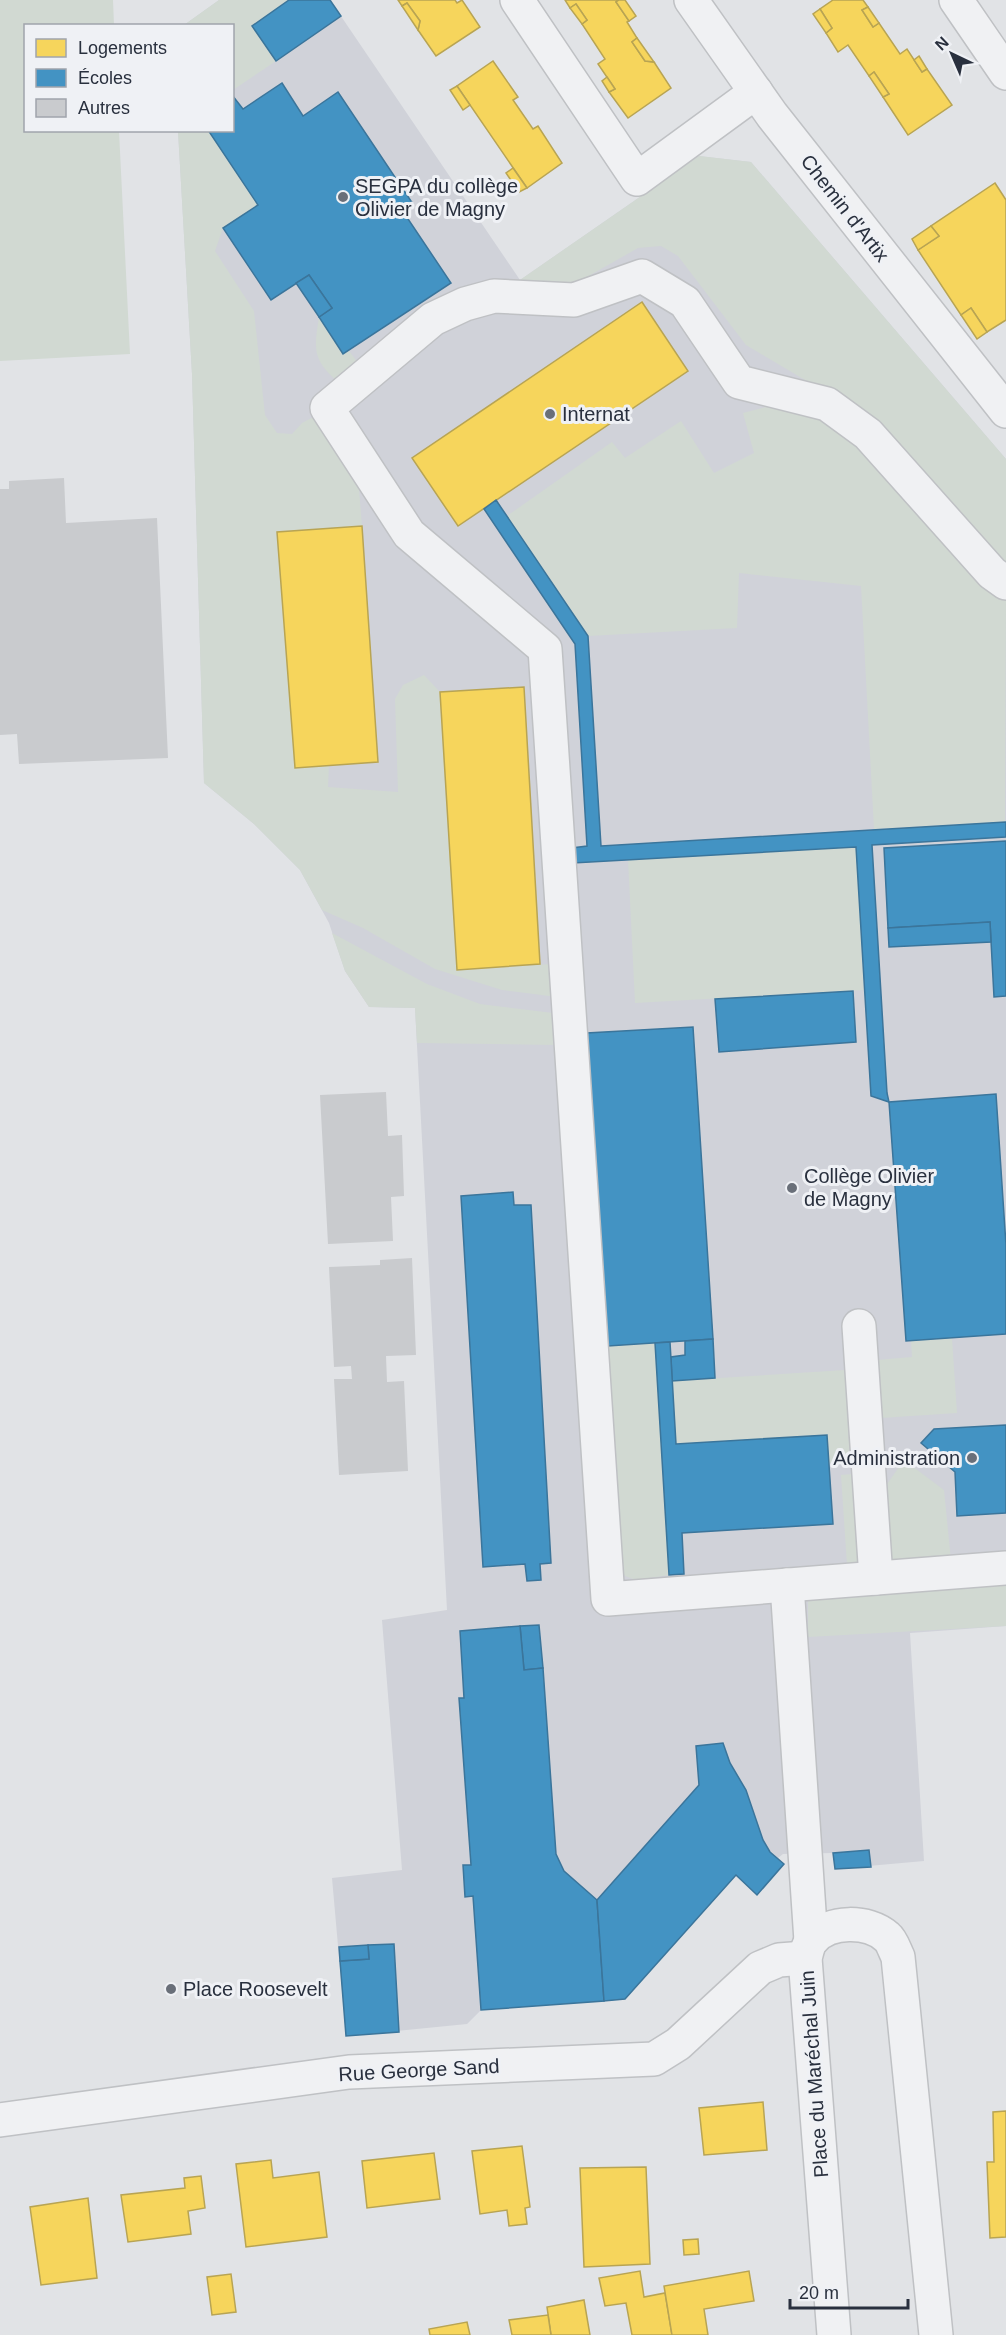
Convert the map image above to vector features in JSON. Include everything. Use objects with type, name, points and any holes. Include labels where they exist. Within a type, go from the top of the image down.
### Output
[{"type":"street","points":[[517,0],[637,179],[756,92]]},
{"type":"street","name":"Chemin d'Artix","points":[[691,0],[756,92],[1006,411]]},
{"type":"street","points":[[956,0],[1006,73]]},
{"type":"street","points":[[1006,583],[992,573],[868,434],[828,404],[739,382],[685,302],[642,276],[574,300],[494,296],[465,304],[433,319],[327,408],[409,534],[545,649],[608,1599],[1006,1568]]},
{"type":"street","points":[[859,1326],[876,1578]]},
{"type":"street","points":[[787,1585],[808,1949]]},
{"type":"street","name":"Place du Maréchal Juin","points":[[834,2335],[808,1949],[825,1929],[849,1924],[872,1927],[889,1938],[898,1957],[936,2335]]},
{"type":"street","name":"Rue George Sand","points":[[0,2120],[349,2072],[654,2059],[678,2044],[760,1968],[808,1949]]},
{"type":"shaded area","points":[[0,0],[113,0],[114,24],[24,24],[24,132],[119,132],[130,354],[0,361]]},
{"type":"shaded area","points":[[219,0],[330,0],[520,280],[699,156],[751,162],[1006,459],[1006,1626],[910,1633],[924,1861],[835,1869],[833,1853],[783,1854],[778,1858],[784,1864],[757,1895],[735,1875],[625,1999],[481,2010],[467,2024],[346,2036],[332,1878],[402,1870],[382,1620],[447,1610],[415,1008],[369,1007],[345,971],[329,923],[300,870],[254,824],[204,783],[192,374],[178,132],[234,132],[234,24],[185,24]]},
{"type":"shaded area","points":[[219,0],[289,0],[252,26],[276,61],[234,89],[234,24],[185,24]]},
{"type":"shaded area","points":[[178,132],[209,132],[258,205],[223,228],[215,251],[254,311],[265,415],[277,433],[292,434],[302,423],[315,416],[336,436],[359,489],[362,526],[278,532],[295,768],[329,765],[328,787],[398,792],[395,699],[403,685],[424,675],[440,692],[457,970],[551,964],[557,997],[502,990],[435,969],[363,928],[322,910],[300,870],[254,824],[204,783],[192,374]]},
{"type":"shaded area","points":[[699,156],[751,162],[1006,459],[1006,572],[871,419],[746,345],[678,256],[661,246],[638,248],[571,286],[520,280]]},
{"type":"shaded area","points":[[319,317],[343,354],[349,351],[362,368],[338,382],[319,360],[316,337]]},
{"type":"shaded area","points":[[785,402],[831,416],[998,595],[1006,600],[1005,822],[874,829],[861,586],[739,573],[737,628],[588,636],[507,516],[612,442],[625,458],[681,421],[714,473],[754,453],[743,413]]},
{"type":"shaded area","points":[[856,847],[864,990],[635,1003],[628,859]]},
{"type":"shaded area","points":[[332,933],[427,984],[480,1004],[553,1013],[556,1045],[417,1043],[415,1008],[369,1007],[345,971]]},
{"type":"shaded area","points":[[952,1338],[957,1413],[881,1418],[877,1360],[912,1357],[911,1341]]},
{"type":"shaded area","points":[[655,1343],[669,1575],[636,1580],[625,1576],[616,1564],[608,1346]]},
{"type":"shaded area","points":[[845,1370],[850,1462],[829,1463],[827,1435],[676,1444],[672,1381]]},
{"type":"shaded area","points":[[904,1460],[944,1490],[951,1561],[890,1562],[882,1491]]},
{"type":"shaded area","points":[[852,1474],[859,1564],[847,1565],[841,1475]]},
{"type":"shaded area","points":[[1006,1578],[1006,1626],[808,1637],[808,1594]]},
{"type":"building: Logements","points":[[398,0],[455,0],[457,3],[462,0],[480,27],[436,56],[418,30],[420,21],[407,3],[402,6]]},
{"type":"building: Logements","points":[[565,0],[619,0],[616,2],[637,38],[632,42],[645,61],[654,62],[671,88],[628,118],[609,92],[615,89],[598,64],[605,59],[582,24],[587,20],[576,4],[570,8]]},
{"type":"building: Logements","points":[[625,0],[636,16],[629,21],[616,2]]},
{"type":"building: Logements","points":[[833,0],[863,0],[868,7],[862,10],[873,27],[879,23],[900,54],[907,49],[922,72],[927,69],[952,105],[908,135],[883,97],[889,94],[874,72],[869,76],[848,45],[838,52],[826,33],[832,28],[820,9]]},
{"type":"building: Logements","points":[[407,3],[420,21],[418,30],[402,6]]},
{"type":"building: Logements","points":[[576,4],[587,20],[582,24],[570,8]]},
{"type":"building: Logements","points":[[868,7],[879,23],[873,27],[862,10]]},
{"type":"building: Logements","points":[[820,9],[832,28],[826,33],[813,14]]},
{"type":"building: Logements","points":[[637,38],[654,62],[645,61],[632,42]]},
{"type":"building: Logements","points":[[919,56],[927,69],[922,72],[914,60]]},
{"type":"building: Logements","points":[[493,61],[518,97],[513,100],[533,129],[538,126],[562,163],[527,188],[457,86]]},
{"type":"building: Logements","points":[[874,72],[889,94],[883,97],[869,76]]},
{"type":"building: Logements","points":[[607,77],[615,89],[609,92],[602,81]]},
{"type":"building: Logements","points":[[457,86],[470,105],[463,110],[450,90]]},
{"type":"building: Logements","points":[[513,168],[527,188],[519,192],[506,173]]},
{"type":"building: Logements","points":[[995,183],[1006,200],[1006,320],[987,332],[971,308],[961,315],[918,250],[939,236],[931,226]]},
{"type":"building: Logements","points":[[931,226],[939,236],[918,250],[912,239]]},
{"type":"building: Logements","name":"Internat","points":[[642,302],[688,371],[458,526],[412,458]]},
{"type":"building: Logements","points":[[971,308],[987,332],[977,339],[961,315]]},
{"type":"building: Logements","points":[[362,526],[378,762],[295,768],[277,532]]},
{"type":"building: Logements","points":[[524,687],[540,964],[457,970],[440,692]]},
{"type":"building: Logements","points":[[763,2102],[767,2150],[704,2155],[699,2108]]},
{"type":"building: Logements","points":[[1006,2111],[1006,2237],[990,2238],[987,2162],[994,2162],[993,2112]]},
{"type":"building: Logements","points":[[522,2146],[530,2207],[525,2208],[527,2224],[509,2226],[507,2210],[480,2214],[472,2151]]},
{"type":"building: Logements","points":[[434,2153],[440,2199],[367,2208],[362,2161]]},
{"type":"building: Logements","points":[[271,2160],[273,2178],[319,2172],[327,2237],[246,2247],[236,2164]]},
{"type":"building: Logements","points":[[646,2167],[650,2264],[584,2267],[580,2168]]},
{"type":"building: Logements","points":[[201,2176],[205,2208],[188,2211],[191,2234],[128,2242],[121,2195],[185,2188],[184,2178]]},
{"type":"building: Logements","points":[[88,2198],[97,2278],[41,2285],[30,2207]]},
{"type":"building: Logements","points":[[698,2239],[699,2254],[684,2255],[683,2240]]},
{"type":"building: Logements","points":[[640,2271],[644,2297],[665,2293],[672,2335],[632,2335],[626,2303],[605,2306],[599,2278]]},
{"type":"building: Logements","points":[[749,2271],[754,2301],[704,2309],[708,2335],[672,2335],[664,2286]]},
{"type":"building: Logements","points":[[231,2274],[236,2312],[212,2315],[207,2277]]},
{"type":"building: Logements","points":[[584,2300],[590,2335],[551,2335],[547,2307]]},
{"type":"building: Logements","points":[[548,2315],[551,2335],[512,2335],[509,2320]]},
{"type":"building: Logements","points":[[467,2322],[470,2335],[430,2335],[429,2329]]},
{"type":"building: Écoles","points":[[289,0],[330,0],[341,16],[276,61],[252,26]]},
{"type":"building: Écoles","points":[[282,83],[303,116],[338,92],[413,204],[402,210],[451,283],[343,354],[319,317],[332,308],[309,275],[271,300],[223,228],[258,205],[209,132],[234,132],[234,98],[243,109]]},
{"type":"building: Écoles","points":[[309,275],[332,308],[319,317],[296,283]]},
{"type":"building: Écoles","points":[[496,500],[588,636],[601,846],[1006,822],[1006,837],[872,845],[889,1102],[871,1096],[856,847],[573,863],[572,848],[587,846],[575,644],[484,509]]},
{"type":"building: Écoles","points":[[1006,841],[1006,996],[994,997],[990,922],[888,928],[884,848]]},
{"type":"building: Écoles","points":[[990,922],[991,942],[889,947],[888,928]]},
{"type":"building: Écoles","points":[[853,991],[856,1042],[719,1052],[715,999]]},
{"type":"building: Écoles","points":[[693,1027],[713,1339],[608,1346],[587,1033]]},
{"type":"building: Écoles","points":[[996,1094],[1006,1245],[1006,1334],[906,1341],[889,1102]]},
{"type":"building: Écoles","points":[[513,1192],[514,1205],[531,1205],[551,1563],[540,1564],[541,1580],[527,1581],[525,1564],[483,1567],[461,1196]]},
{"type":"building: Écoles","points":[[713,1339],[715,1378],[672,1381],[671,1357],[685,1355],[685,1341]]},
{"type":"building: Écoles","points":[[670,1342],[676,1444],[827,1435],[833,1524],[682,1533],[684,1574],[669,1575],[655,1343]]},
{"type":"building: Écoles","name":"Administration","points":[[1006,1425],[1006,1513],[957,1516],[955,1472],[921,1443],[934,1429]]},
{"type":"building: Écoles","points":[[539,1625],[543,1668],[524,1670],[520,1626]]},
{"type":"building: Écoles","points":[[520,1626],[524,1670],[543,1668],[556,1854],[564,1871],[597,1900],[604,2001],[481,2010],[473,1896],[465,1897],[463,1865],[471,1865],[459,1698],[464,1698],[460,1631]]},
{"type":"building: Écoles","points":[[723,1743],[730,1763],[746,1790],[763,1840],[770,1852],[784,1864],[757,1895],[736,1875],[625,1999],[604,2001],[597,1900],[699,1785],[696,1746]]},
{"type":"building: Écoles","points":[[869,1850],[871,1867],[835,1869],[833,1853]]},
{"type":"building: Écoles","points":[[394,1944],[399,2032],[346,2036],[340,1961],[369,1959],[368,1945]]},
{"type":"building: Écoles","points":[[368,1945],[369,1959],[340,1961],[339,1947]]},
{"type":"building: Autres","points":[[64,478],[66,523],[157,518],[168,758],[19,764],[17,734],[0,735],[0,489],[9,489],[9,481]]},
{"type":"building: Autres","points":[[386,1092],[388,1136],[402,1135],[404,1196],[391,1197],[393,1241],[328,1244],[320,1095]]},
{"type":"building: Autres","points":[[412,1258],[416,1355],[386,1356],[387,1382],[404,1381],[408,1471],[339,1475],[334,1379],[352,1379],[351,1366],[334,1367],[329,1267],[380,1265],[380,1260]]},
{"type":"place","name":"SEGPA du collège Olivier de Magny","points":[[343,197]]},
{"type":"place","name":"Internat","points":[[550,414]]},
{"type":"place","name":"Collège Olivier de Magny","points":[[792,1188]]},
{"type":"place","name":"Administration","points":[[972,1458]]},
{"type":"place","name":"Place Roosevelt","points":[[171,1989]]}]
